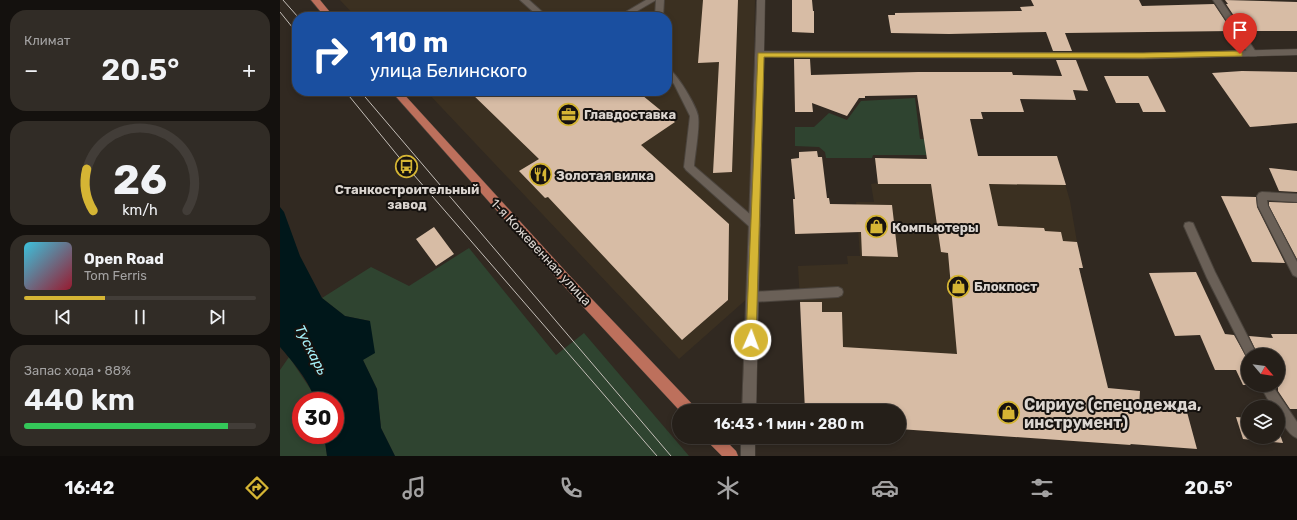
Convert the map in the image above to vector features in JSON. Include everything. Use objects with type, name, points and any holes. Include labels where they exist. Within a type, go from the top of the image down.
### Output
[{"type":"main road","points":[[315,0],[326,12]]},
{"type":"main road","name":"1-я Кожевенная улица","points":[[400,96],[484,190],[683,404]]},
{"type":"main road","points":[[720,444],[731,456]]},
{"type":"street","points":[[749,404],[760,54],[760,0]]},
{"type":"street","points":[[760,54],[1143,56],[1297,52]]},
{"type":"street","points":[[748,444],[748,456]]},
{"type":"lane","points":[[524,0],[538,12]]},
{"type":"lane","points":[[630,12],[652,0]]},
{"type":"lane","points":[[659,12],[660,0]]},
{"type":"lane","points":[[1217,0],[1236,31],[1253,54]]},
{"type":"lane","points":[[672,77],[694,116],[689,167],[755,225]]},
{"type":"lane","points":[[1297,198],[1262,196],[1263,206],[1297,272]]},
{"type":"lane","points":[[1189,226],[1211,275],[1248,348]]},
{"type":"lane","points":[[752,297],[838,292]]},
{"type":"lane","points":[[1270,392],[1297,432]]},
{"type":"shaded area","points":[[340,0],[755,0],[749,297],[679,359],[431,96],[672,96],[672,12],[351,12]]},
{"type":"shaded area","points":[[944,145],[976,145],[978,156],[1057,156],[1070,201],[1083,268],[1079,268],[1108,390],[1117,391],[1131,445],[906,429],[906,404],[893,404],[800,302],[798,266],[848,264],[847,256],[860,256],[856,202],[874,202],[871,184],[878,183],[875,158],[947,159]]},
{"type":"green space","points":[[915,98],[920,139],[938,139],[941,155],[873,155],[872,158],[826,158],[825,152],[819,147],[795,146],[795,127],[814,127],[829,113],[847,120],[861,101]]},
{"type":"green space","points":[[469,248],[556,355],[584,333],[672,436],[672,444],[679,444],[689,456],[395,456],[381,428],[377,389],[363,360],[370,321],[345,316],[322,298],[371,267],[409,286]]},
{"type":"green space","points":[[289,357],[312,392],[292,392],[292,444],[325,444],[327,456],[280,456],[280,370]]},
{"type":"water","name":"Тускарь","points":[[280,207],[284,212],[300,256],[322,298],[345,316],[370,321],[375,353],[363,360],[377,389],[381,428],[395,456],[327,456],[325,444],[344,444],[344,392],[312,392],[295,365],[280,347]]},
{"type":"building","points":[[703,0],[738,0],[732,172],[713,173],[719,62],[698,63]]},
{"type":"building","points":[[792,0],[812,0],[814,11],[814,33],[792,32]]},
{"type":"building","points":[[1031,0],[1139,0],[1142,6],[1214,4],[1232,31],[1065,33],[1072,51],[1053,51],[1046,32],[949,34],[891,33],[888,15],[895,15],[895,13],[1022,11],[1020,7],[1034,6]]},
{"type":"building","points":[[1225,0],[1297,2],[1297,31],[1244,31],[1226,4],[1228,4]]},
{"type":"building","points":[[794,59],[810,59],[811,75],[918,72],[1012,72],[1013,75],[1062,76],[1056,60],[1076,60],[1088,91],[1073,90],[1076,100],[1020,99],[1024,112],[981,112],[983,119],[970,119],[978,156],[1057,156],[1066,185],[989,184],[998,226],[1044,228],[1045,231],[1061,232],[1063,241],[1077,242],[1083,268],[1079,268],[1108,388],[1140,391],[1139,408],[1187,412],[1197,449],[906,429],[906,404],[805,404],[800,302],[822,302],[822,312],[842,312],[843,347],[957,354],[948,253],[941,252],[931,184],[878,184],[875,158],[927,159],[917,95],[865,96],[865,98],[859,98],[847,116],[812,103],[813,112],[795,112]]},
{"type":"building","points":[[1242,71],[1297,72],[1297,123],[1250,127],[1212,73]]},
{"type":"building","points":[[1104,76],[1148,76],[1166,112],[1143,112],[1139,103],[1116,103]]},
{"type":"building","points":[[474,96],[643,96],[675,122],[641,145],[729,224],[728,300],[682,340],[548,197],[545,198],[519,171],[539,159]]},
{"type":"building","points":[[817,151],[818,157],[822,157],[827,198],[829,198],[830,204],[892,205],[898,257],[862,256],[861,232],[795,234],[793,199],[795,199],[791,159],[799,158],[799,152]]},
{"type":"building","points":[[1269,168],[1297,171],[1297,192],[1279,191]]},
{"type":"building","points":[[1221,196],[1256,197],[1257,207],[1285,263],[1252,262]]},
{"type":"building","points":[[1269,202],[1297,203],[1297,259],[1269,206]]},
{"type":"building","points":[[434,227],[454,254],[436,266],[416,239]]},
{"type":"building","points":[[1196,272],[1225,334],[1234,335],[1241,348],[1241,381],[1236,370],[1215,370],[1200,335],[1175,336],[1149,273]]},
{"type":"building","points":[[1271,334],[1297,334],[1297,409],[1290,409],[1279,392],[1285,392],[1285,348],[1255,348],[1249,336],[1273,338]]},
{"type":"building","points":[[1236,417],[1241,417],[1241,433]]},
{"type":"tram line","points":[[283,0],[294,12]]},
{"type":"tram line","points":[[280,12],[292,27]]},
{"type":"tram line","points":[[349,96],[407,167],[657,456]]},
{"type":"tram line","points":[[364,96],[671,456]]},
{"type":"place","name":"Главдоставка","points":[[569,114]]},
{"type":"place","name":"Станкостроительный завод","points":[[407,167]]},
{"type":"place","name":"Золотая вилка","points":[[541,175]]},
{"type":"place","name":"Компьютеры","points":[[876,227]]},
{"type":"place","name":"Блокпост","points":[[959,286]]},
{"type":"place","name":"Сириус (спецодежда, инструмент)","points":[[1008,413]]},
{"type":"route","points":[[751,340],[760,54],[1143,56],[1240,54]]}]
